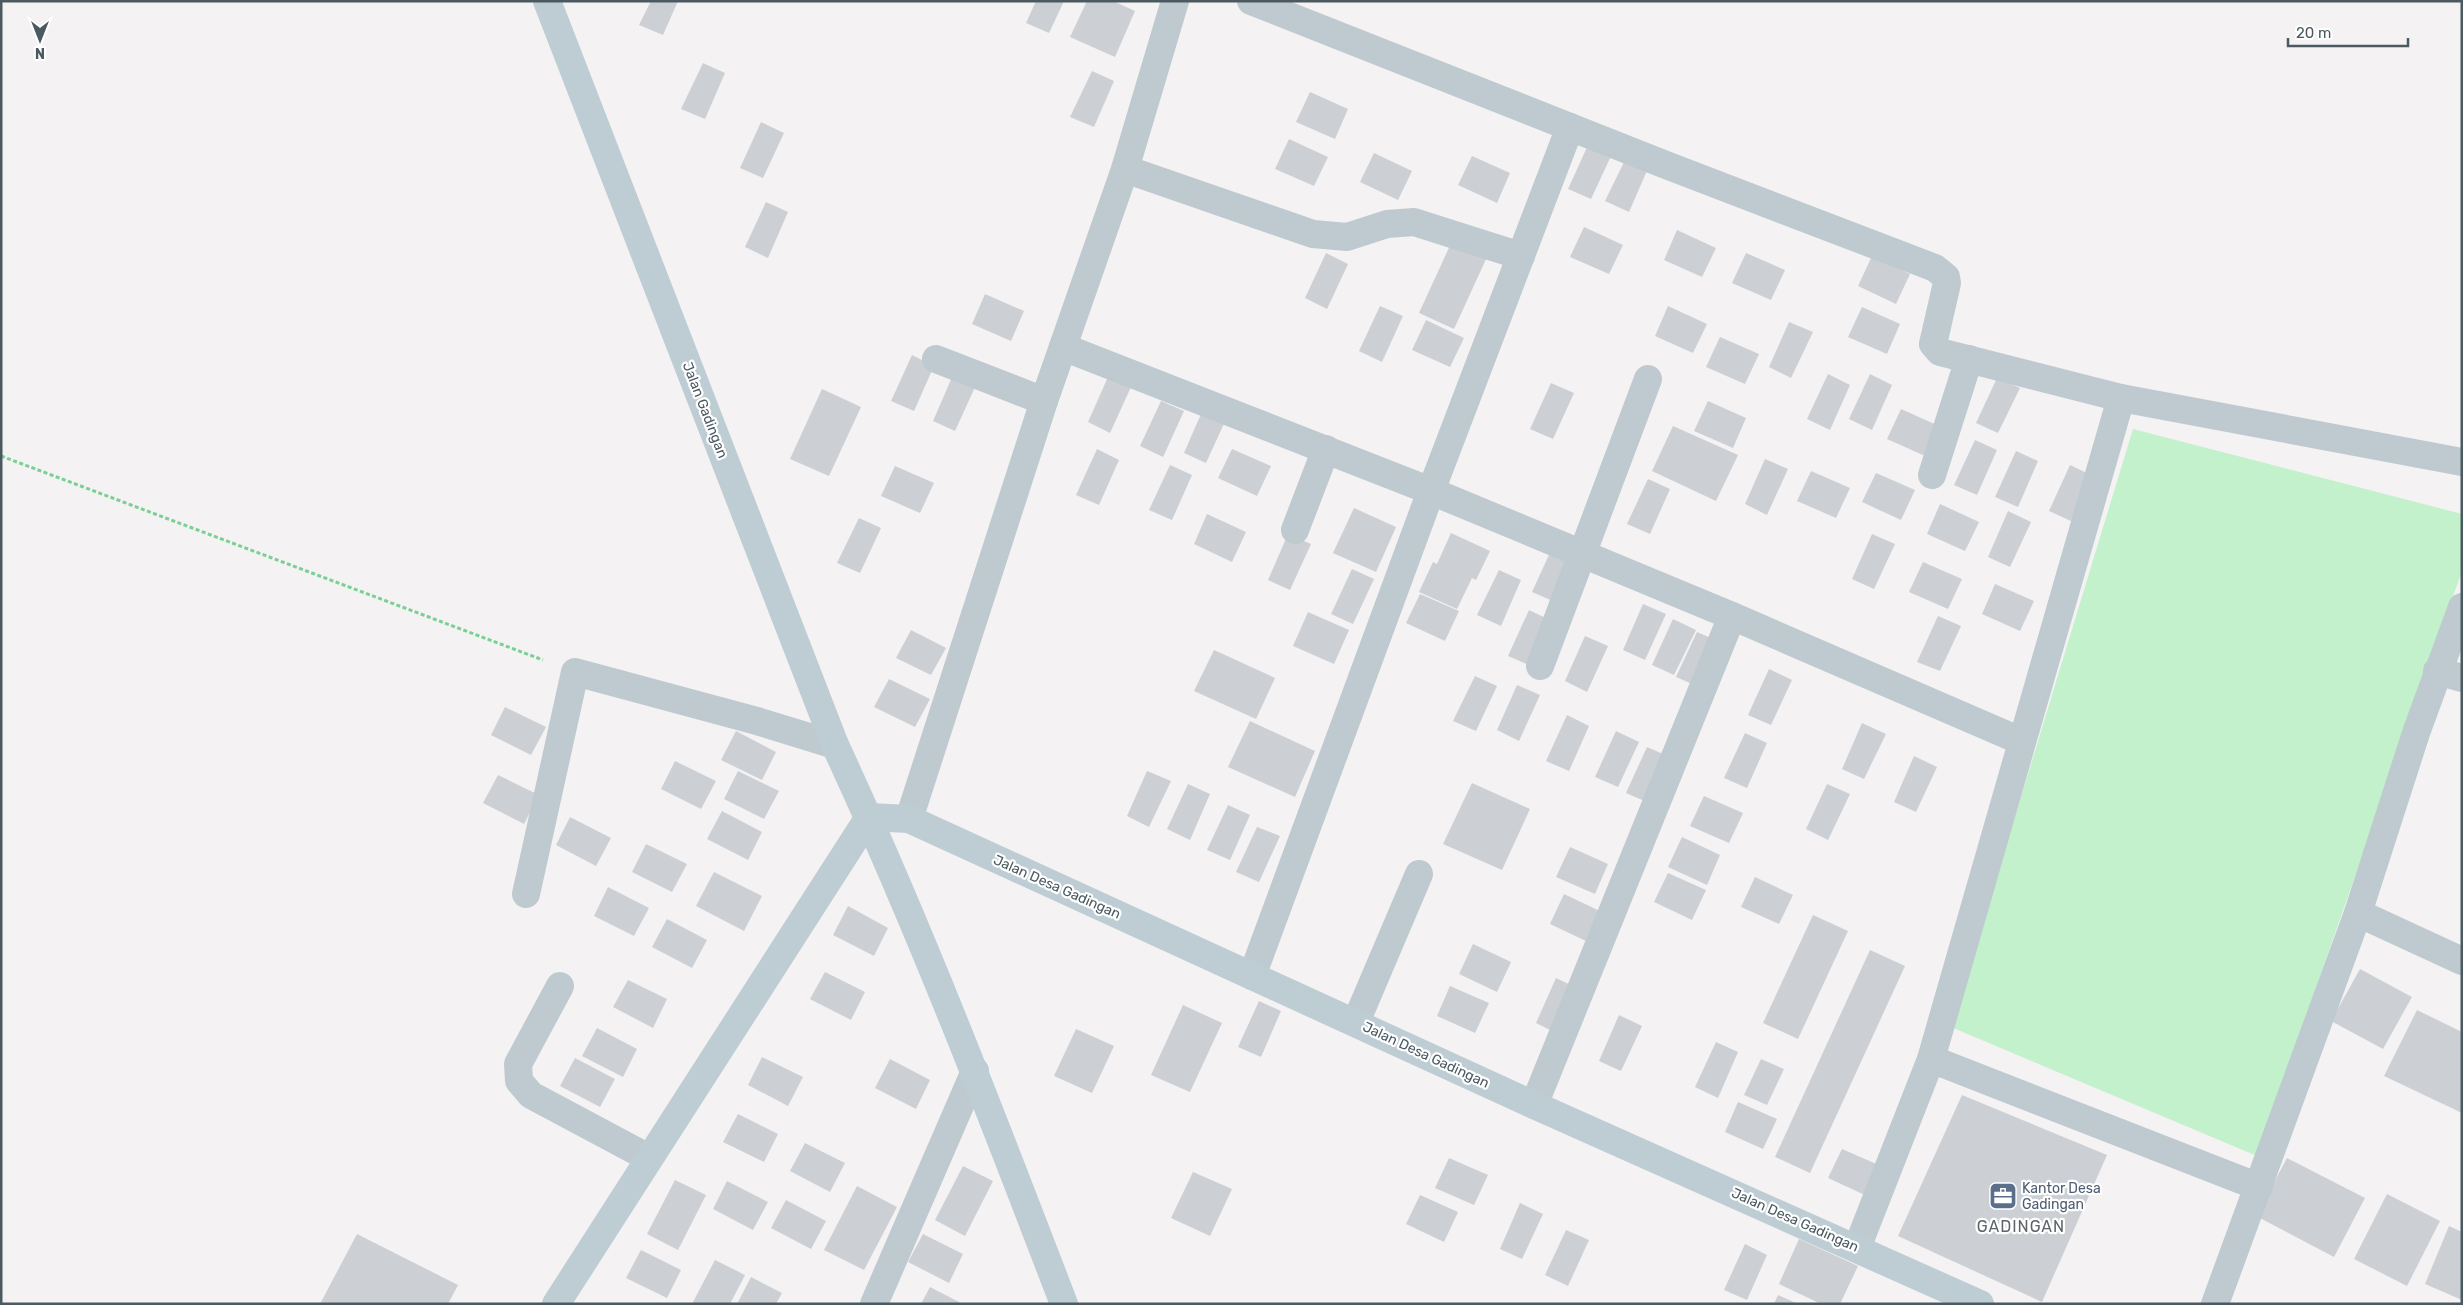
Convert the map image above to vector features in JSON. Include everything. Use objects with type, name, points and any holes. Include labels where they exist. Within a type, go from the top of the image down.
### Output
[{"type":"street","name":"Jalan Gadingan","points":[[547,1],[835,745],[868,816],[975,1071],[1064,1304]]},
{"type":"street","points":[[909,819],[1044,401],[1126,168],[1175,1]]},
{"type":"street","points":[[1251,1],[1935,268],[1946,277],[1947,283],[1933,344],[1940,352],[2121,398],[2462,462]]},
{"type":"street","points":[[1252,976],[1432,491],[1570,127]]},
{"type":"street","points":[[1126,168],[1313,234],[1347,237],[1387,224],[1414,222],[1521,256]]},
{"type":"street","points":[[1063,348],[1432,491],[1732,616],[2021,741]]},
{"type":"street","points":[[936,360],[1044,401]]},
{"type":"street","points":[[1932,475],[1968,360]]},
{"type":"street","points":[[1540,666],[1648,379]]},
{"type":"street","points":[[1857,1248],[1931,1059],[2121,398]]},
{"type":"street","points":[[1295,530],[1326,449]]},
{"type":"street","points":[[2215,1304],[2358,913],[2450,675],[2462,607]]},
{"type":"street","points":[[1534,1105],[1732,616]]},
{"type":"street","points":[[526,894],[575,672],[757,721],[835,745]]},
{"type":"street","points":[[556,1304],[868,816]]},
{"type":"street","name":"Jalan Desa Gadingan","points":[[868,816],[909,819],[1534,1105],[1980,1304]]},
{"type":"street","points":[[1356,1022],[1419,874]]},
{"type":"street","points":[[2358,913],[2462,961]]},
{"type":"street","points":[[560,986],[518,1064],[519,1081],[531,1095],[650,1158]]},
{"type":"street","points":[[1931,1059],[2259,1187]]},
{"type":"street","points":[[874,1304],[975,1071]]},
{"type":"path","points":[[1,456],[575,672]]},
{"type":"green space","points":[[2133,429],[2462,514],[2462,571],[2257,1156],[1951,1027]]},
{"type":"building","points":[[651,1],[678,1],[663,35],[639,25]]},
{"type":"building","points":[[1036,1],[1064,1],[1049,33],[1026,23]]},
{"type":"building","points":[[1087,1],[1113,1],[1135,11],[1115,57],[1070,37]]},
{"type":"building","points":[[703,63],[725,73],[705,119],[681,109]]},
{"type":"building","points":[[1092,71],[1114,81],[1094,127],[1070,117]]},
{"type":"building","points":[[1310,92],[1348,109],[1335,139],[1296,122]]},
{"type":"building","points":[[761,122],[784,133],[763,178],[740,168]]},
{"type":"building","points":[[1289,139],[1328,157],[1314,186],[1275,169]]},
{"type":"building","points":[[1589,143],[1612,154],[1591,199],[1568,189]]},
{"type":"building","points":[[1374,153],[1412,171],[1398,200],[1360,182]]},
{"type":"building","points":[[1472,156],[1510,173],[1497,203],[1458,185]]},
{"type":"building","points":[[1627,156],[1649,166],[1629,212],[1605,201]]},
{"type":"building","points":[[766,202],[788,212],[768,258],[745,247]]},
{"type":"building","points":[[1584,227],[1623,245],[1609,274],[1570,257]]},
{"type":"building","points":[[1677,230],[1716,248],[1702,277],[1664,260]]},
{"type":"building","points":[[1452,241],[1487,257],[1454,329],[1419,313]]},
{"type":"building","points":[[1326,253],[1348,264],[1327,309],[1305,298]]},
{"type":"building","points":[[1746,253],[1785,270],[1771,300],[1732,283]]},
{"type":"building","points":[[1872,256],[1910,274],[1896,304],[1858,286]]},
{"type":"building","points":[[985,294],[1024,311],[1011,341],[972,324]]},
{"type":"building","points":[[1380,306],[1403,316],[1382,362],[1359,351]]},
{"type":"building","points":[[1668,306],[1707,324],[1693,353],[1655,336]]},
{"type":"building","points":[[1862,307],[1900,324],[1887,354],[1848,337]]},
{"type":"building","points":[[1426,320],[1464,338],[1450,367],[1412,350]]},
{"type":"building","points":[[1789,322],[1813,332],[1791,378],[1769,367]]},
{"type":"building","points":[[1720,337],[1759,354],[1745,384],[1706,367]]},
{"type":"building","points":[[912,355],[934,366],[914,411],[891,401]]},
{"type":"building","points":[[1828,374],[1850,385],[1830,430],[1807,419]]},
{"type":"building","points":[[1870,374],[1892,385],[1872,430],[1849,419]]},
{"type":"building","points":[[953,375],[976,385],[955,431],[933,421]]},
{"type":"building","points":[[1108,377],[1131,387],[1110,433],[1088,422]]},
{"type":"building","points":[[1997,378],[2020,388],[1998,433],[1976,423]]},
{"type":"building","points":[[1551,383],[1574,393],[1553,439],[1530,429]]},
{"type":"building","points":[[822,389],[861,407],[829,476],[790,459]]},
{"type":"building","points":[[1161,401],[1184,411],[1163,457],[1140,446]]},
{"type":"building","points":[[1708,401],[1746,418],[1733,448],[1694,431]]},
{"type":"building","points":[[1204,407],[1227,417],[1206,463],[1184,453]]},
{"type":"building","points":[[1901,409],[1939,426],[1925,456],[1887,439]]},
{"type":"building","points":[[1673,426],[1738,455],[1716,501],[1652,471]]},
{"type":"building","points":[[1975,440],[1997,450],[1977,495],[1954,485]]},
{"type":"building","points":[[1097,449],[1119,460],[1099,505],[1076,495]]},
{"type":"building","points":[[1232,449],[1271,466],[1257,496],[1218,478]]},
{"type":"building","points":[[2016,451],[2038,461],[2018,507],[1995,497]]},
{"type":"building","points":[[1765,459],[1788,469],[1767,515],[1745,504]]},
{"type":"building","points":[[1170,465],[1192,475],[1172,520],[1149,510]]},
{"type":"building","points":[[2070,465],[2093,476],[2071,521],[2049,511]]},
{"type":"building","points":[[895,466],[934,483],[920,513],[881,496]]},
{"type":"building","points":[[1811,471],[1850,488],[1836,518],[1797,501]]},
{"type":"building","points":[[1876,473],[1915,490],[1901,520],[1862,502]]},
{"type":"building","points":[[1648,479],[1670,489],[1650,534],[1627,524]]},
{"type":"building","points":[[1940,504],[1979,522],[1965,551],[1927,534]]},
{"type":"building","points":[[1354,508],[1396,527],[1376,572],[1333,553]]},
{"type":"building","points":[[2008,511],[2031,522],[2010,567],[1988,557]]},
{"type":"building","points":[[1207,514],[1246,532],[1232,562],[1194,544]]},
{"type":"building","points":[[859,518],[881,528],[860,573],[837,563]]},
{"type":"building","points":[[1451,533],[1490,551],[1476,580],[1472,578],[1457,609],[1419,592],[1433,562],[1437,564]]},
{"type":"building","points":[[1288,534],[1311,544],[1290,590],[1268,580]]},
{"type":"building","points":[[1872,534],[1895,544],[1874,589],[1852,579]]},
{"type":"building","points":[[1553,546],[1576,556],[1555,602],[1532,592]]},
{"type":"building","points":[[1923,562],[1962,579],[1948,609],[1909,592]]},
{"type":"building","points":[[1352,569],[1374,579],[1353,624],[1331,614]]},
{"type":"building","points":[[1499,570],[1521,580],[1501,626],[1477,615]]},
{"type":"building","points":[[1995,584],[2034,601],[2020,631],[1982,614]]},
{"type":"building","points":[[1420,594],[1459,611],[1445,641],[1406,623]]},
{"type":"building","points":[[1643,604],[1666,614],[1645,660],[1623,650]]},
{"type":"building","points":[[1529,610],[1552,621],[1531,666],[1508,656]]},
{"type":"building","points":[[1308,612],[1349,630],[1334,664],[1293,646]]},
{"type":"building","points":[[1938,616],[1961,626],[1940,671],[1917,662]]},
{"type":"building","points":[[1673,619],[1696,630],[1674,675],[1652,665]]},
{"type":"building","points":[[911,630],[946,648],[931,675],[896,658]]},
{"type":"building","points":[[1697,632],[1720,642],[1699,687],[1676,677]]},
{"type":"building","points":[[1585,636],[1608,646],[1587,692],[1565,681]]},
{"type":"building","points":[[1214,650],[1275,678],[1256,719],[1194,691]]},
{"type":"building","points":[[1769,669],[1792,680],[1771,725],[1748,715]]},
{"type":"building","points":[[1475,676],[1497,686],[1476,731],[1453,721]]},
{"type":"building","points":[[889,679],[930,699],[915,727],[874,707]]},
{"type":"building","points":[[1517,685],[1540,695],[1519,741],[1497,730]]},
{"type":"building","points":[[505,707],[546,727],[531,755],[491,735]]},
{"type":"building","points":[[1567,715],[1589,726],[1569,771],[1546,761]]},
{"type":"building","points":[[1250,721],[1315,751],[1295,797],[1228,767]]},
{"type":"building","points":[[1862,723],[1886,734],[1864,779],[1842,769]]},
{"type":"building","points":[[736,731],[776,752],[762,780],[721,760]]},
{"type":"building","points":[[1616,731],[1639,742],[1618,787],[1595,777]]},
{"type":"building","points":[[1745,733],[1767,743],[1747,788],[1724,778]]},
{"type":"building","points":[[1647,747],[1670,757],[1649,803],[1626,793]]},
{"type":"building","points":[[1914,756],[1937,767],[1916,812],[1894,802]]},
{"type":"building","points":[[675,761],[716,781],[701,809],[661,789]]},
{"type":"building","points":[[738,771],[779,791],[764,819],[724,799]]},
{"type":"building","points":[[1147,771],[1171,781],[1149,827],[1127,816]]},
{"type":"building","points":[[498,775],[539,795],[524,824],[483,803]]},
{"type":"building","points":[[1472,783],[1530,809],[1502,870],[1443,844]]},
{"type":"building","points":[[1188,784],[1210,794],[1190,840],[1167,829]]},
{"type":"building","points":[[1827,784],[1850,794],[1828,840],[1806,829]]},
{"type":"building","points":[[1704,796],[1743,813],[1729,843],[1690,826]]},
{"type":"building","points":[[1228,805],[1250,815],[1230,860],[1207,850]]},
{"type":"building","points":[[722,811],[762,832],[748,860],[707,839]]},
{"type":"building","points":[[570,817],[611,838],[596,866],[556,845]]},
{"type":"building","points":[[1257,827],[1280,836],[1259,882],[1236,872]]},
{"type":"building","points":[[1682,837],[1720,855],[1707,885],[1668,867]]},
{"type":"building","points":[[646,844],[687,864],[672,892],[632,872]]},
{"type":"building","points":[[1570,847],[1608,864],[1595,894],[1556,877]]},
{"type":"building","points":[[714,872],[762,896],[744,931],[696,906]]},
{"type":"building","points":[[1668,873],[1706,890],[1692,920],[1654,902]]},
{"type":"building","points":[[1755,877],[1793,895],[1779,924],[1741,907]]},
{"type":"building","points":[[608,887],[649,908],[634,936],[594,916]]},
{"type":"building","points":[[1564,894],[1602,912],[1588,942],[1550,924]]},
{"type":"building","points":[[848,906],[888,928],[874,956],[833,935]]},
{"type":"building","points":[[1813,915],[1848,931],[1798,1039],[1763,1023]]},
{"type":"building","points":[[667,919],[707,940],[692,968],[652,947]]},
{"type":"building","points":[[1473,944],[1511,962],[1497,992],[1459,974]]},
{"type":"building","points":[[1870,950],[1905,966],[1810,1173],[1775,1157]]},
{"type":"building","points":[[2360,969],[2412,997],[2383,1049],[2331,1021]]},
{"type":"building","points":[[825,972],[865,992],[851,1020],[810,999]]},
{"type":"building","points":[[1556,978],[1579,989],[1558,1034],[1536,1023]]},
{"type":"building","points":[[628,980],[667,999],[653,1028],[613,1007]]},
{"type":"building","points":[[1450,986],[1489,1003],[1475,1033],[1437,1016]]},
{"type":"building","points":[[1259,1001],[1281,1011],[1261,1057],[1238,1047]]},
{"type":"building","points":[[1183,1005],[1222,1023],[1190,1092],[1151,1075]]},
{"type":"building","points":[[2417,1010],[2462,1032],[2462,1113],[2384,1076]]},
{"type":"building","points":[[1619,1015],[1642,1026],[1621,1071],[1599,1061]]},
{"type":"building","points":[[597,1028],[637,1049],[623,1077],[582,1056]]},
{"type":"building","points":[[1076,1029],[1114,1046],[1092,1093],[1054,1076]]},
{"type":"building","points":[[1716,1042],[1738,1052],[1718,1098],[1695,1087]]},
{"type":"building","points":[[762,1057],[803,1077],[788,1106],[748,1085]]},
{"type":"building","points":[[575,1058],[615,1079],[600,1107],[560,1086]]},
{"type":"building","points":[[890,1059],[930,1080],[916,1109],[875,1088]]},
{"type":"building","points":[[1761,1059],[1784,1069],[1767,1105],[1744,1095]]},
{"type":"building","name":"Kantor Desa Gadingan","points":[[1962,1095],[2107,1155],[2042,1302],[1898,1236]]},
{"type":"building","points":[[1738,1102],[1777,1119],[1763,1149],[1725,1132]]},
{"type":"building","points":[[738,1114],[778,1134],[764,1162],[723,1142]]},
{"type":"building","points":[[805,1143],[845,1163],[830,1192],[790,1171]]},
{"type":"building","points":[[1842,1149],[1881,1166],[1867,1196],[1828,1178]]},
{"type":"building","points":[[1449,1158],[1488,1175],[1474,1205],[1435,1188]]},
{"type":"building","points":[[2287,1158],[2365,1198],[2334,1257],[2256,1216]]},
{"type":"building","points":[[963,1166],[993,1181],[965,1236],[935,1220]]},
{"type":"building","points":[[1193,1172],[1232,1189],[1210,1236],[1171,1218]]},
{"type":"building","points":[[675,1180],[706,1195],[678,1250],[647,1234]]},
{"type":"building","points":[[727,1181],[768,1202],[753,1230],[713,1209]]},
{"type":"building","points":[[857,1186],[897,1207],[864,1270],[824,1250]]},
{"type":"building","points":[[2387,1194],[2440,1221],[2407,1286],[2354,1259]]},
{"type":"building","points":[[1420,1195],[1458,1212],[1444,1242],[1406,1224]]},
{"type":"building","points":[[786,1200],[826,1221],[811,1249],[771,1228]]},
{"type":"building","points":[[1520,1203],[1543,1214],[1522,1259],[1500,1249]]},
{"type":"building","points":[[2449,1226],[2462,1232],[2462,1300],[2425,1284]]},
{"type":"building","points":[[1566,1230],[1589,1240],[1568,1286],[1545,1275]]},
{"type":"building","points":[[357,1234],[458,1285],[448,1304],[320,1304]]},
{"type":"building","points":[[923,1234],[963,1254],[949,1283],[908,1262]]},
{"type":"building","points":[[1799,1239],[1858,1266],[1840,1304],[1821,1304],[1779,1284]]},
{"type":"building","points":[[1745,1244],[1767,1255],[1747,1300],[1724,1290]]},
{"type":"building","points":[[641,1250],[681,1270],[667,1298],[626,1278]]},
{"type":"building","points":[[715,1260],[745,1275],[730,1304],[692,1304]]},
{"type":"building","points":[[751,1277],[782,1293],[776,1304],[737,1304]]},
{"type":"building","points":[[930,1287],[963,1304],[921,1304]]},
{"type":"building","points":[[1778,1295],[1798,1304],[1774,1304]]},
{"type":"place","name":"Kantor Desa Gadingan","points":[[2003,1196]]},
{"type":"district","name":"GADINGAN","points":[[2021,1226]]}]
